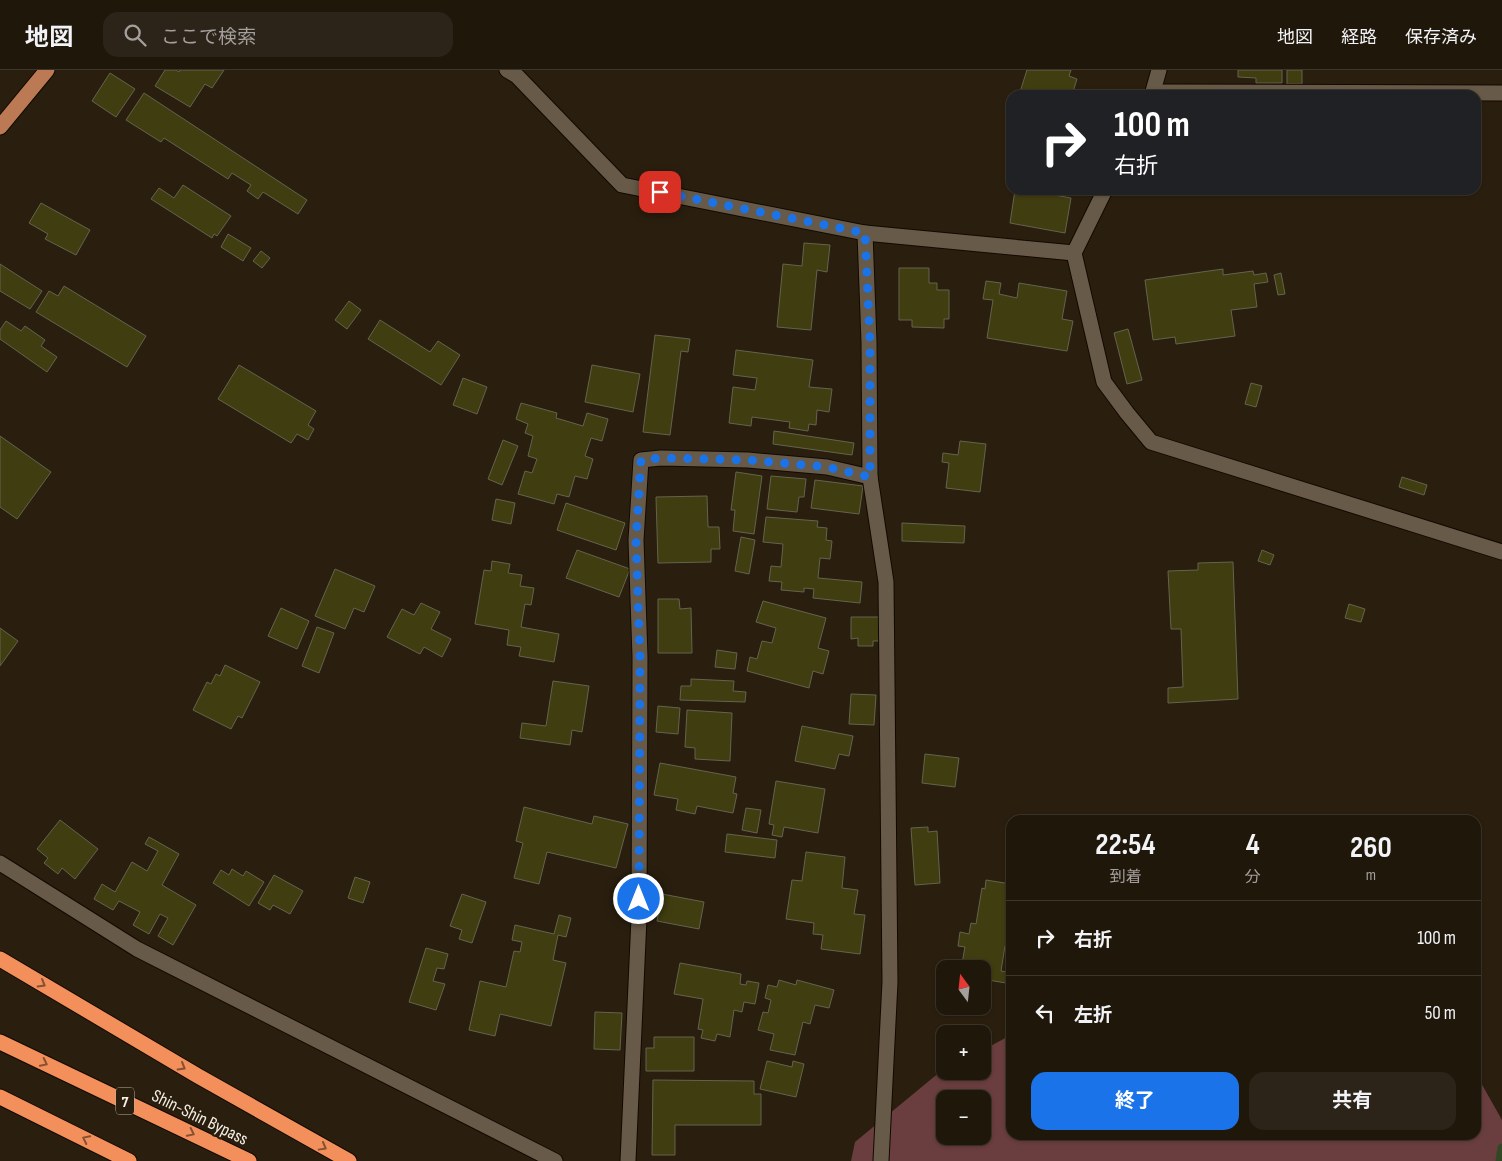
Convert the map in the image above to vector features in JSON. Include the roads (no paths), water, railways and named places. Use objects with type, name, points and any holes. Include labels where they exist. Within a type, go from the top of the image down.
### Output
[{"type":"highway","points":[[0,959],[198,1076],[349,1161]]},
{"type":"highway","name":"Shin-Shin Bypass","points":[[0,1042],[249,1161]]},
{"type":"highway","points":[[0,1097],[129,1161]]},
{"type":"main road","points":[[0,127],[48,70]]},
{"type":"street","points":[[506,70],[517,76],[622,185],[865,233],[1074,253]]},
{"type":"street","points":[[1153,90],[1160,70]]},
{"type":"street","points":[[1481,93],[1502,93]]},
{"type":"street","points":[[1103,195],[1074,253],[1104,382],[1126,414],[1151,442],[1502,552]]},
{"type":"street","points":[[865,233],[870,342],[870,477],[886,582],[890,982],[881,1161]]},
{"type":"street","points":[[628,1161],[639,918],[640,657],[636,540],[641,460],[661,458],[748,460],[827,467],[870,477]]},
{"type":"street","points":[[0,863],[137,949],[555,1161]]},
{"type":"waterway","points":[[1500,1161],[1502,1148]]}]
